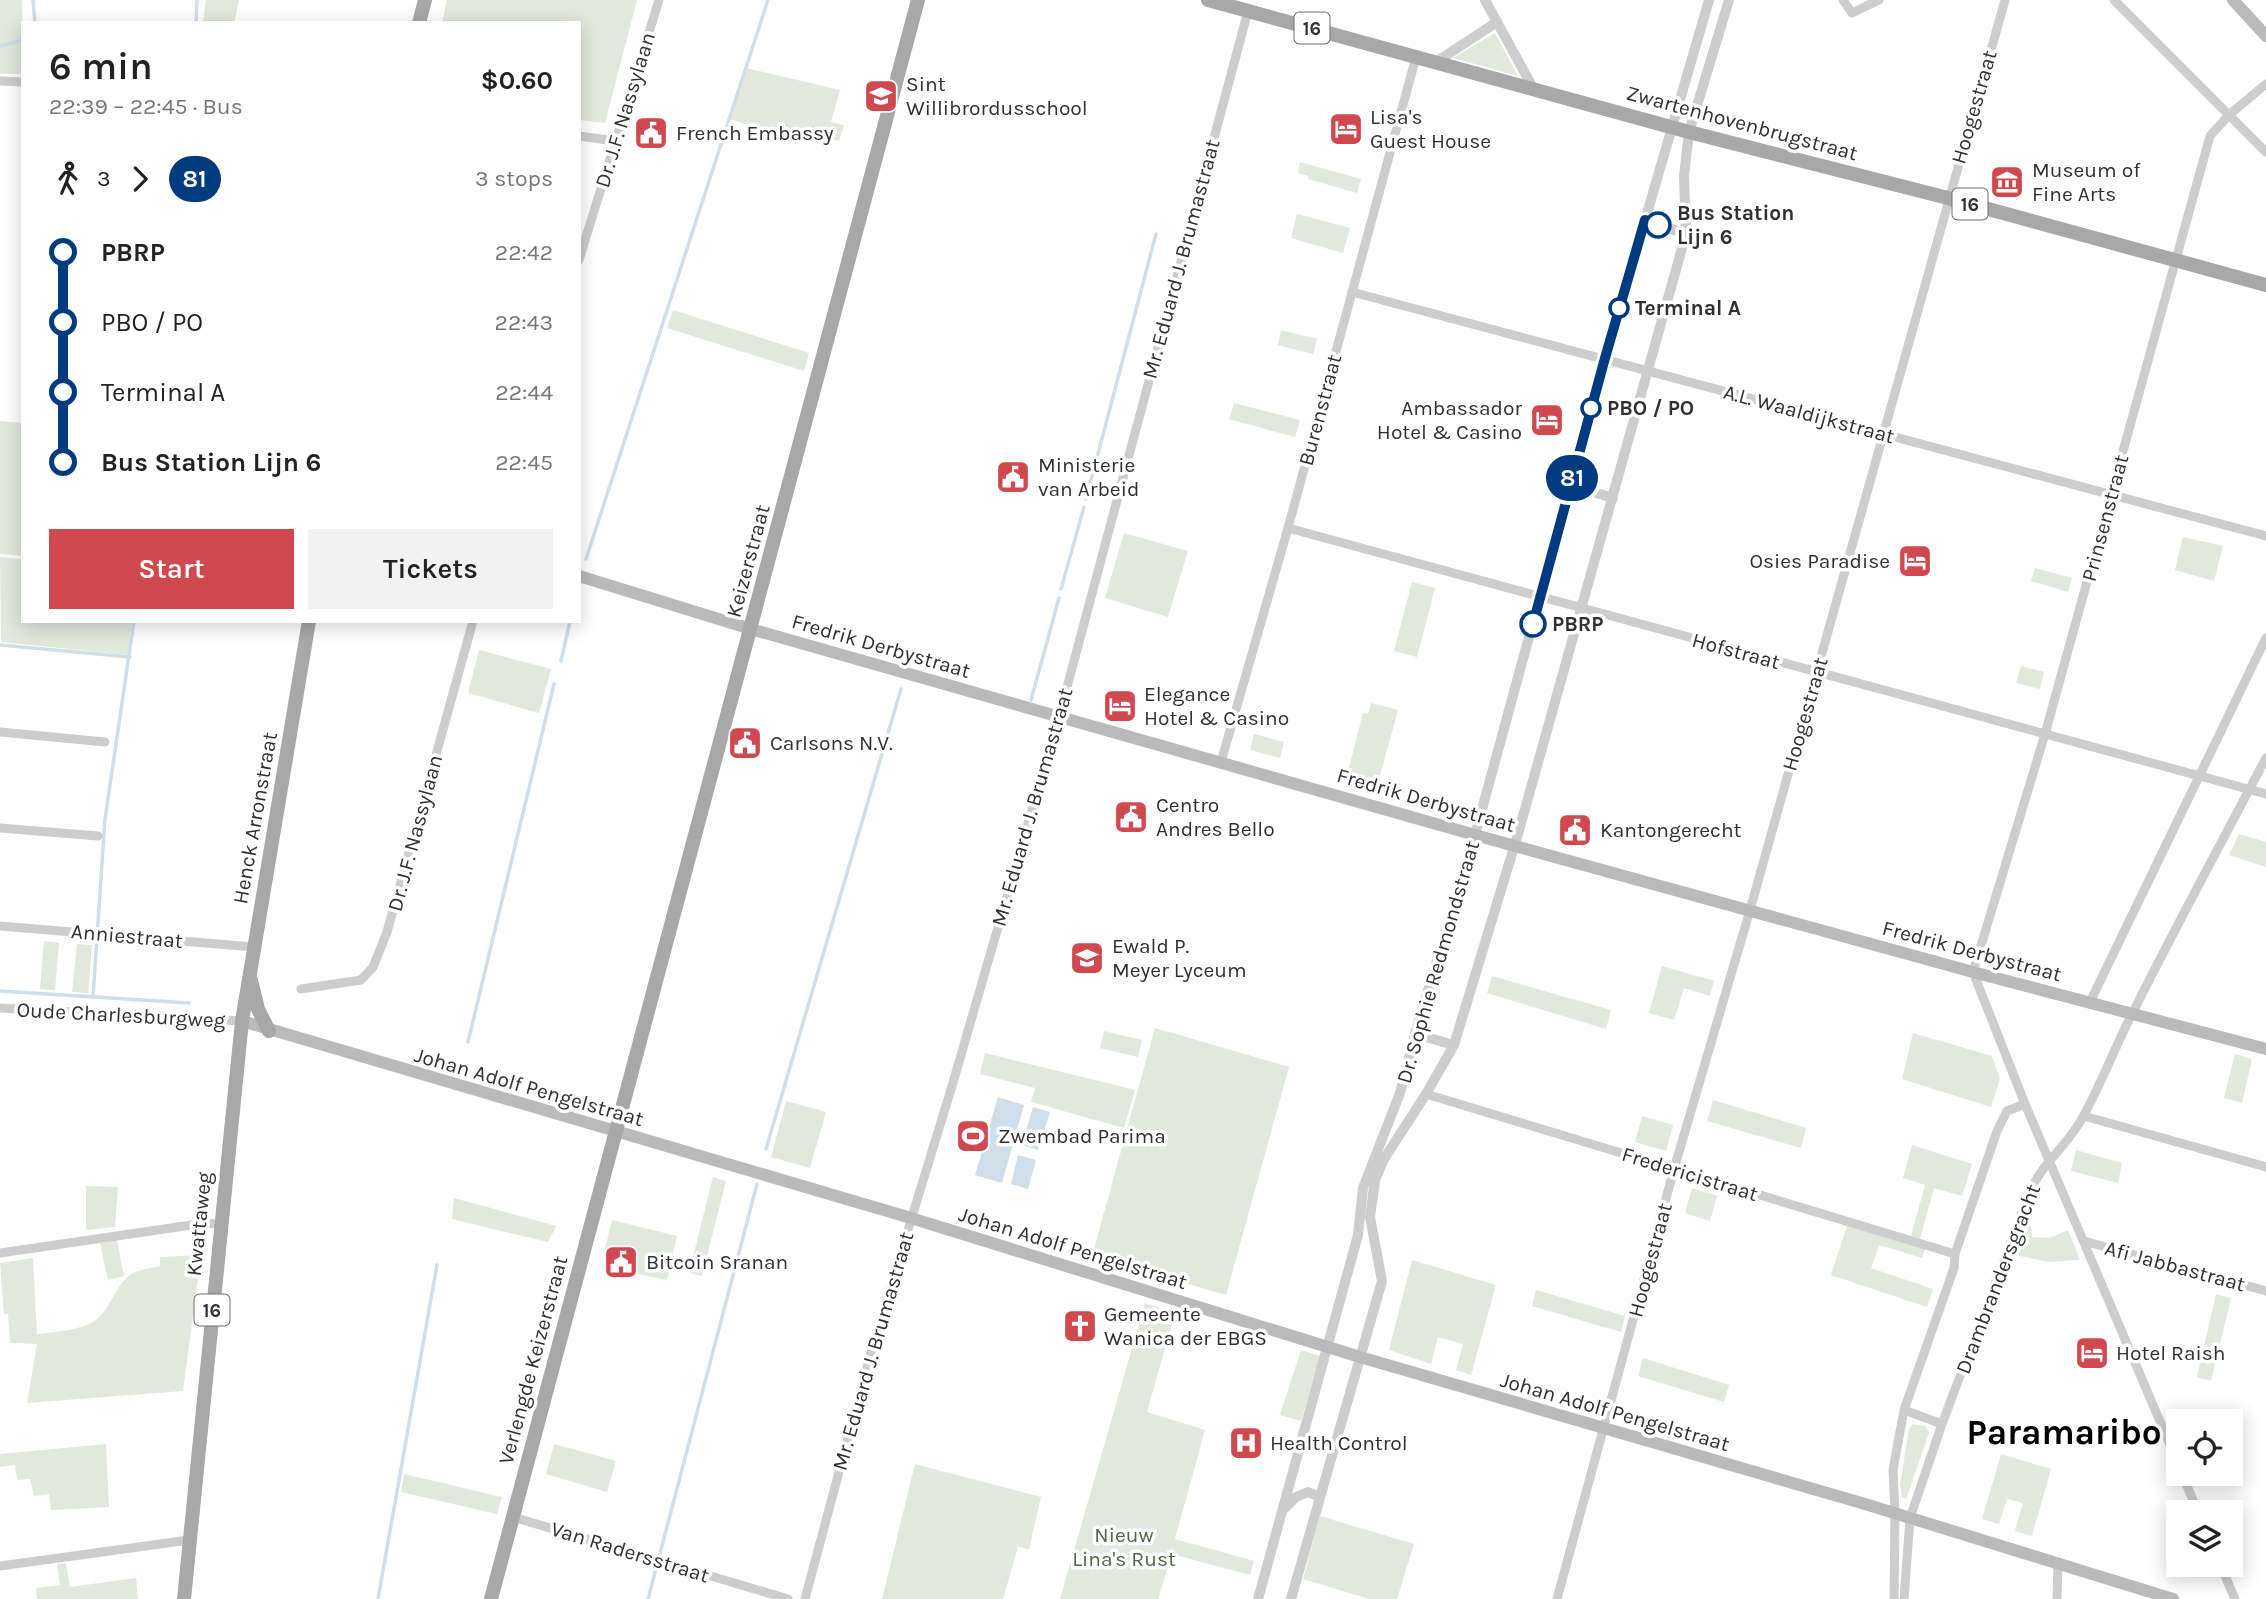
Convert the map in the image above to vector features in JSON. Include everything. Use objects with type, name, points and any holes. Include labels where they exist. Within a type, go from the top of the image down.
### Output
[{"type":"main road","points":[[420,21],[425,0]]},
{"type":"main road","name":"Keizerstraat","points":[[615,1132],[918,0]]},
{"type":"main road","name":"Zwartenhovenbrugstraat","points":[[1209,0],[1689,132],[1948,198],[2266,285]]},
{"type":"main road","points":[[2233,0],[2266,36]]},
{"type":"main road","name":"Fredrik Derbystraat","points":[[581,577],[751,629],[1475,835],[1973,972],[2266,1049]]},
{"type":"main road","name":"Henck Arronstraat","points":[[242,1021],[309,623]]},
{"type":"main road","points":[[250,969],[258,1009],[269,1031]]},
{"type":"main road","name":"Johan Adolf Pengelstraat","points":[[242,1021],[911,1218],[1360,1357],[1910,1518],[2173,1599]]},
{"type":"main road","name":"Kwattaweg","points":[[184,1599],[242,1021]]},
{"type":"main road","name":"Verlengde Keizerstraat","points":[[491,1599],[615,1132]]},
{"type":"street","name":"Dr. J.F. Nassylaan","points":[[581,253],[659,0]]},
{"type":"street","points":[[1485,0],[1533,88]]},
{"type":"street","name":"Dr. Sophie Redmondstraat","points":[[1258,1599],[1358,1235],[1363,1188],[1400,1093],[1475,835],[1605,358],[1709,0]]},
{"type":"street","name":"Dr. Sophie Redmondstraat","points":[[1291,1599],[1382,1281],[1370,1217],[1375,1180],[1384,1159],[1454,1045],[1514,845],[1686,234],[1684,176],[1689,132],[1729,0]]},
{"type":"street","points":[[1843,0],[1850,12],[1858,12],[1879,0]]},
{"type":"street","name":"Hoogestraat","points":[[1556,1599],[1674,1169],[1750,910],[2005,0]]},
{"type":"street","points":[[2114,0],[2266,152]]},
{"type":"street","name":"Mr. Eduard J. Brumastraat","points":[[805,1599],[874,1341],[956,1073],[1059,717],[1248,11]]},
{"type":"street","points":[[1436,62],[1497,22]]},
{"type":"street","name":"Burenstraat","points":[[1221,762],[1288,528],[1416,57]]},
{"type":"street","points":[[0,81],[21,82]]},
{"type":"street","name":"Prinsenstraat","points":[[1973,972],[2045,734],[2210,136],[2229,115],[2266,84]]},
{"type":"street","points":[[581,136],[615,141]]},
{"type":"street","points":[[1645,220],[1686,234]]},
{"type":"street","name":"A.L. Waaldijkstraat","points":[[1352,292],[2266,536]]},
{"type":"street","points":[[1570,485],[1613,498]]},
{"type":"street","name":"Hofstraat","points":[[1288,528],[2266,794]]},
{"type":"street","name":"Dr. J.F. Nassylaan","points":[[301,989],[361,980],[373,967],[387,932],[472,623]]},
{"type":"street","points":[[2090,1002],[2266,638]]},
{"type":"street","points":[[0,732],[105,742]]},
{"type":"street","name":"Drambrandersgracht","points":[[1905,1599],[1910,1518],[1942,1424],[2036,1176],[2049,1159],[2066,1144],[2084,1116],[2132,1013],[2266,758]]},
{"type":"street","points":[[0,828],[98,836]]},
{"type":"street","name":"Anniestraat","points":[[0,926],[254,947]]},
{"type":"street","points":[[1973,972],[2025,1104],[2166,1435]]},
{"type":"street","name":"Oude Charlesburgweg","points":[[0,1008],[242,1021]]},
{"type":"street","points":[[1416,1034],[1454,1045]]},
{"type":"street","name":"Fredericistraat","points":[[1426,1094],[1955,1254]]},
{"type":"street","name":"Drambrandersgracht","points":[[1894,1599],[1893,1470],[1904,1410],[1954,1268],[1955,1254],[1997,1131],[2007,1111],[2025,1104]]},
{"type":"street","points":[[2084,1116],[2266,1167]]},
{"type":"street","points":[[1385,1133],[1396,1140]]},
{"type":"street","points":[[0,1253],[205,1223],[220,1224]]},
{"type":"street","name":"Afi Jabbastraat","points":[[2084,1241],[2266,1291]]},
{"type":"street","points":[[1904,1410],[1942,1424]]},
{"type":"street","points":[[1285,1508],[1296,1497],[1308,1492],[1320,1497]]},
{"type":"street","name":"Van Radersstraat","points":[[513,1517],[788,1599]]},
{"type":"street","points":[[0,1566],[189,1540]]},
{"type":"street","points":[[2057,1599],[2058,1564]]},
{"type":"street","points":[[2226,1577],[2235,1599]]},
{"type":"green space","points":[[0,0],[22,0],[21,74],[0,74]]},
{"type":"green space","points":[[206,0],[239,0],[234,21],[203,21]]},
{"type":"green space","points":[[447,0],[637,0],[605,123],[581,120],[581,21],[442,21]]},
{"type":"green space","points":[[1495,33],[1518,76],[1453,58]]},
{"type":"green space","points":[[746,68],[840,90],[831,122],[844,125],[839,141],[801,132],[797,141],[730,119]]},
{"type":"green space","points":[[1300,162],[1361,179],[1357,193],[1308,179],[1308,176],[1298,173]]},
{"type":"green space","points":[[1297,214],[1350,228],[1343,253],[1291,238]]},
{"type":"green space","points":[[673,310],[809,353],[804,371],[667,328]]},
{"type":"green space","points":[[1281,330],[1317,339],[1313,354],[1278,345]]},
{"type":"green space","points":[[1234,403],[1300,420],[1295,437],[1229,419]]},
{"type":"green space","points":[[0,421],[21,423],[21,556],[0,554]]},
{"type":"green space","points":[[1124,533],[1188,551],[1168,617],[1105,598]]},
{"type":"green space","points":[[2183,537],[2223,546],[2214,581],[2175,570]]},
{"type":"green space","points":[[0,557],[21,559],[21,623],[132,623],[128,655],[1,642]]},
{"type":"green space","points":[[2035,568],[2072,578],[2068,592],[2031,581]]},
{"type":"green space","points":[[1412,582],[1435,588],[1417,657],[1394,651]]},
{"type":"green space","points":[[479,650],[551,669],[539,713],[468,693]]},
{"type":"green space","points":[[2021,666],[2044,672],[2040,689],[2016,683]]},
{"type":"green space","points":[[1371,703],[1398,710],[1377,787],[1346,779],[1363,713],[1368,714]]},
{"type":"green space","points":[[1254,734],[1284,742],[1280,758],[1250,750]]},
{"type":"green space","points":[[2239,834],[2266,842],[2266,867],[2229,855]]},
{"type":"green space","points":[[44,941],[59,943],[55,990],[40,989]]},
{"type":"green space","points":[[77,944],[92,945],[88,993],[72,992]]},
{"type":"green space","points":[[1662,966],[1714,981],[1710,996],[1684,988],[1674,1020],[1649,1013]]},
{"type":"green space","points":[[1492,976],[1611,1010],[1606,1029],[1487,993]]},
{"type":"green space","points":[[1155,1028],[1289,1067],[1226,1295],[1092,1256]]},
{"type":"green space","points":[[1104,1031],[1142,1040],[1138,1057],[1100,1048]]},
{"type":"green space","points":[[1913,1033],[1992,1056],[2000,1079],[1991,1107],[1902,1079]]},
{"type":"green space","points":[[985,1053],[1135,1090],[1124,1128],[1031,1102],[1035,1088],[980,1074]]},
{"type":"green space","points":[[2235,1054],[2252,1059],[2242,1103],[2224,1098]]},
{"type":"green space","points":[[1713,1100],[1806,1128],[1801,1148],[1707,1121]]},
{"type":"green space","points":[[786,1101],[826,1112],[810,1168],[771,1157]]},
{"type":"green space","points":[[1642,1116],[1673,1125],[1666,1151],[1635,1142]]},
{"type":"green space","points":[[1912,1145],[1972,1164],[1962,1196],[1934,1188],[1920,1239],[1911,1236],[1925,1185],[1903,1178]]},
{"type":"green space","points":[[2076,1150],[2122,1163],[2118,1183],[2071,1171]]},
{"type":"green space","points":[[713,1177],[726,1181],[702,1276],[689,1273]]},
{"type":"green space","points":[[86,1186],[118,1187],[115,1227],[86,1230]]},
{"type":"green space","points":[[1692,1188],[1717,1196],[1710,1221],[1685,1213]]},
{"type":"green space","points":[[454,1198],[556,1226],[548,1242],[452,1219]]},
{"type":"green space","points":[[612,1220],[677,1236],[667,1280],[634,1273],[638,1257],[605,1249]]},
{"type":"green space","points":[[2026,1225],[2031,1226],[2032,1237],[2049,1238],[2068,1230],[2080,1260],[2048,1262],[2016,1255]]},
{"type":"green space","points":[[1847,1226],[1925,1249],[1922,1258],[1879,1245],[1871,1268],[1933,1289],[1927,1307],[1831,1275]]},
{"type":"green space","points":[[117,1240],[124,1276],[108,1280],[100,1243]]},
{"type":"green space","points":[[201,1255],[183,1391],[27,1403],[37,1344],[10,1343],[8,1314],[4,1314],[0,1263],[33,1258],[37,1334],[91,1323],[103,1313],[127,1278],[133,1273],[160,1266],[160,1257]]},
{"type":"green space","points":[[1412,1260],[1496,1285],[1471,1375],[1456,1370],[1463,1344],[1438,1337],[1431,1364],[1389,1350]]},
{"type":"green space","points":[[1536,1290],[1625,1316],[1621,1332],[1532,1306]]},
{"type":"green space","points":[[2216,1294],[2231,1298],[2211,1381],[2197,1377]]},
{"type":"green space","name":"Nieuw Lina's Rust","points":[[1145,1303],[1175,1313],[1147,1412],[1205,1430],[1175,1539],[1254,1561],[1250,1575],[1172,1554],[1158,1599],[1060,1599]]},
{"type":"green space","points":[[1301,1350],[1320,1356],[1301,1421],[1280,1415]]},
{"type":"green space","points":[[1643,1358],[1729,1385],[1724,1402],[1638,1376]]},
{"type":"green space","points":[[1913,1424],[1925,1426],[1929,1433],[1906,1499],[1902,1497],[1900,1484],[1909,1429]]},
{"type":"green space","points":[[106,1444],[109,1507],[51,1510],[49,1494],[34,1496],[30,1479],[17,1480],[15,1465],[0,1467],[0,1454]]},
{"type":"green space","points":[[554,1444],[616,1461],[607,1492],[546,1474]]},
{"type":"green space","points":[[2001,1454],[2051,1469],[2032,1536],[2015,1531],[2023,1503],[2007,1499],[1999,1524],[1982,1519]]},
{"type":"green space","points":[[915,1464],[1041,1497],[1029,1549],[1018,1547],[1003,1599],[882,1599]]},
{"type":"green space","points":[[404,1474],[502,1497],[497,1514],[401,1492]]},
{"type":"green space","points":[[1320,1516],[1414,1544],[1397,1599],[1369,1599],[1303,1579]]},
{"type":"green space","points":[[66,1563],[70,1587],[136,1578],[138,1599],[37,1599],[36,1588],[60,1585],[57,1564]]},
{"type":"shaded area","points":[[998,1097],[1024,1105],[1002,1183],[975,1175]]},
{"type":"shaded area","points":[[1033,1107],[1050,1112],[1038,1150],[1022,1145]]},
{"type":"shaded area","points":[[1018,1155],[1036,1160],[1028,1189],[1011,1184]]},
{"type":"waterway","points":[[33,0],[35,21]]},
{"type":"waterway","points":[[196,21],[197,0]]},
{"type":"waterway","points":[[586,559],[768,0]]},
{"type":"waterway","points":[[0,46],[21,41]]},
{"type":"waterway","points":[[1086,499],[1156,234]]},
{"type":"waterway","points":[[1061,589],[1084,507]]},
{"type":"waterway","points":[[1031,700],[1059,598]]},
{"type":"waterway","points":[[93,997],[105,819],[134,623]]},
{"type":"waterway","points":[[561,661],[570,623]]},
{"type":"waterway","points":[[0,645],[130,657]]},
{"type":"waterway","points":[[468,1042],[554,684]]},
{"type":"waterway","points":[[766,1149],[901,689]]},
{"type":"waterway","points":[[0,991],[189,1003]]},
{"type":"waterway","points":[[648,1599],[757,1184]]},
{"type":"waterway","points":[[378,1599],[437,1265]]},
{"type":"bus line","name":"81","points":[[1533,624],[1645,220],[1658,225]]},
{"type":"place","name":"Sint Willibrordusschool","points":[[881,96]]},
{"type":"place","name":"Lisa's Guest House","points":[[1346,129]]},
{"type":"place","name":"French Embassy","points":[[651,133]]},
{"type":"place","name":"Museum of Fine Arts","points":[[2007,182]]},
{"type":"place","name":"Bus Station Lijn 6","points":[[1658,225]]},
{"type":"place","name":"Terminal A","points":[[1619,308]]},
{"type":"place","name":"PBO / PO","points":[[1591,408]]},
{"type":"place","name":"Ambassador Hotel & Casino","points":[[1547,420]]},
{"type":"place","name":"Ministerie van Arbeid","points":[[1013,477]]},
{"type":"place","name":"Osies Paradise","points":[[1915,561]]},
{"type":"place","name":"PBRP","points":[[1533,624]]},
{"type":"place","name":"Elegance Hotel & Casino","points":[[1120,706]]},
{"type":"place","name":"Carlsons N.V.","points":[[745,743]]},
{"type":"place","name":"Centro Andres Bello","points":[[1131,817]]},
{"type":"place","name":"Kantongerecht","points":[[1575,830]]},
{"type":"place","name":"Ewald P. Meyer Lyceum","points":[[1087,958]]},
{"type":"place","name":"Zwembad Parima","points":[[973,1136]]},
{"type":"place","name":"Bitcoin Sranan","points":[[621,1262]]},
{"type":"place","name":"Gemeente Wanica der EBGS","points":[[1080,1326]]},
{"type":"place","name":"Hotel Raish","points":[[2092,1353]]},
{"type":"place","name":"Health Control","points":[[1246,1443]]},
{"type":"district","name":"Paramaribo","points":[[2064,1432]]}]
